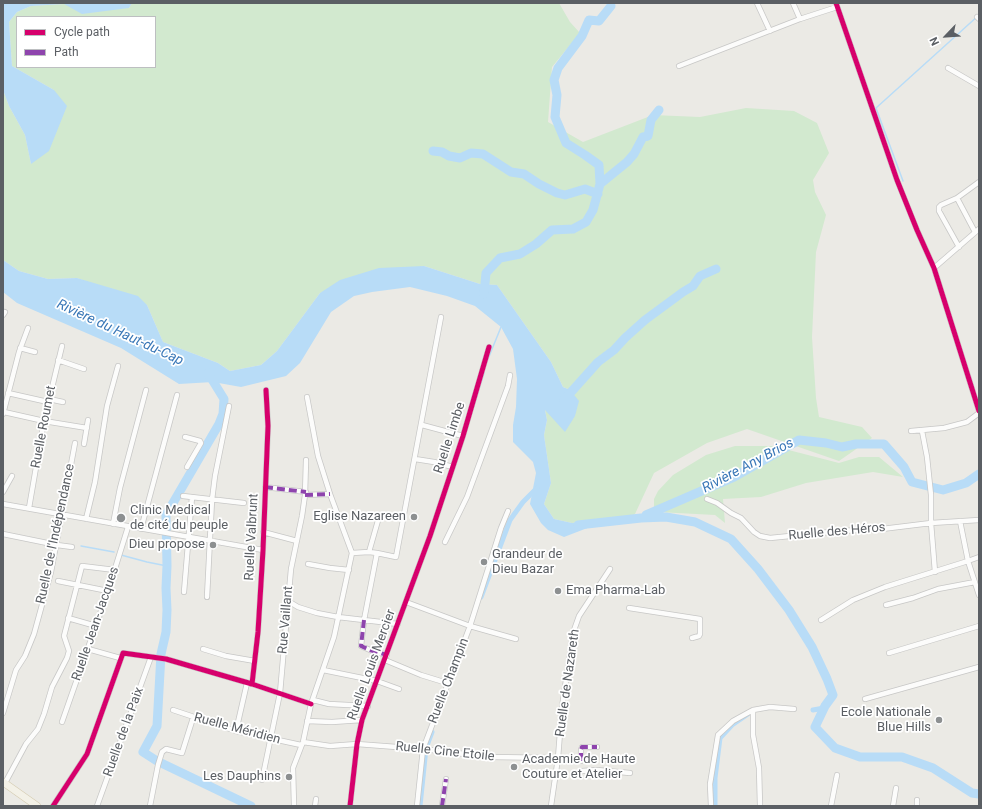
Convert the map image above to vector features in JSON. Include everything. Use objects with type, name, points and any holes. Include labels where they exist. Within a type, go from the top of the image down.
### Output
[{"type":"main road","points":[[4,782],[37,806]]},
{"type":"street","points":[[758,3],[770,30]]},
{"type":"street","points":[[792,3],[800,19]]},
{"type":"street","points":[[679,66],[837,5],[898,180],[917,230],[934,268],[979,412],[967,422],[944,428],[911,431]]},
{"type":"street","points":[[948,68],[979,86]]},
{"type":"street","points":[[959,247],[939,211],[941,205],[957,198],[979,182]]},
{"type":"street","points":[[934,268],[977,230],[957,198]]},
{"type":"street","points":[[352,553],[370,552],[396,557],[442,316]]},
{"type":"street","points":[[28,328],[20,348],[3,413],[87,428]]},
{"type":"street","name":"Ruelle Roumet","points":[[29,508],[44,421],[62,346]]},
{"type":"street","name":"Ruelle Limbe","points":[[430,536],[463,436],[489,347]]},
{"type":"street","points":[[20,348],[35,352]]},
{"type":"street","points":[[58,360],[84,369]]},
{"type":"street","points":[[86,519],[95,482],[107,406],[118,366]]},
{"type":"street","points":[[445,542],[467,497],[508,386],[510,376]]},
{"type":"street","points":[[113,524],[120,488],[146,390]]},
{"type":"street","name":"Ruelle Valbrunt","points":[[236,731],[255,661],[263,550],[268,426],[266,390]]},
{"type":"street","points":[[8,393],[64,402]]},
{"type":"street","points":[[141,529],[177,395]]},
{"type":"street","points":[[294,806],[293,768],[302,744],[312,702],[334,637],[352,553],[330,494],[318,456],[307,397]]},
{"type":"street","points":[[207,598],[212,500],[215,476],[229,406]]},
{"type":"street","points":[[84,444],[88,420]]},
{"type":"street","points":[[422,425],[463,436]]},
{"type":"street","points":[[922,431],[931,495],[931,523],[935,572]]},
{"type":"street","points":[[185,437],[200,441],[201,443],[187,467]]},
{"type":"street","name":"Ruelle de l'Indépendance","points":[[3,714],[16,670],[25,656],[34,634],[57,545],[61,514],[75,443]]},
{"type":"street","points":[[415,459],[453,467]]},
{"type":"street","name":"Rue Vaillant","points":[[262,780],[280,693],[291,569],[305,493],[306,460]]},
{"type":"street","points":[[3,492],[12,476]]},
{"type":"street","points":[[265,487],[305,493],[330,494]]},
{"type":"street","points":[[183,496],[244,503]]},
{"type":"street","points":[[184,592],[187,537],[192,497]]},
{"type":"street","name":"Ruelle des Héros","points":[[707,499],[717,503],[741,518],[754,532],[764,538],[979,520]]},
{"type":"street","points":[[3,504],[171,535],[263,550]]},
{"type":"street","name":"Ruelle Champin","points":[[416,806],[423,749],[470,626],[491,558],[508,511]]},
{"type":"street","points":[[370,552],[379,517]]},
{"type":"street","points":[[960,521],[968,561],[976,580],[979,595]]},
{"type":"street","name":"Ruelle Jean-Jacques","points":[[62,722],[108,591],[128,526]]},
{"type":"street","points":[[263,532],[297,541]]},
{"type":"street","points":[[3,534],[72,547]]},
{"type":"street","name":"Ruelle Louis Mercier","points":[[350,806],[357,744],[362,720],[430,536]]},
{"type":"street","points":[[377,553],[364,620],[361,646],[387,655]]},
{"type":"street","points":[[821,620],[853,600],[885,587],[979,557]]},
{"type":"street","points":[[308,564],[349,570]]},
{"type":"street","points":[[4,782],[26,744],[38,729],[52,687],[67,658],[69,651],[64,636],[82,566],[115,570]]},
{"type":"street","name":"Ruelle de Nazareth","points":[[551,806],[558,758],[562,707],[573,633],[579,616],[610,569]]},
{"type":"street","points":[[886,605],[913,598],[938,589],[976,580]]},
{"type":"street","points":[[58,581],[108,591]]},
{"type":"street","points":[[288,602],[309,610],[338,617],[398,624]]},
{"type":"street","points":[[406,602],[470,626],[516,639]]},
{"type":"street","points":[[629,608],[700,619],[700,634],[699,636],[692,638]]},
{"type":"street","points":[[68,618],[96,626]]},
{"type":"street","points":[[889,653],[979,626]]},
{"type":"street","points":[[88,649],[120,658]]},
{"type":"street","points":[[203,649],[226,656],[255,661]]},
{"type":"street","points":[[53,806],[87,754],[120,658],[125,652],[163,659],[312,702],[368,706]]},
{"type":"street","name":"Ruelle de la Paix","points":[[97,806],[151,657]]},
{"type":"street","points":[[385,660],[421,675],[447,683]]},
{"type":"street","points":[[865,699],[979,667]]},
{"type":"street","points":[[323,670],[377,681],[399,689]]},
{"type":"street","points":[[711,806],[710,784],[718,735],[732,721],[753,710],[770,707],[794,709]]},
{"type":"street","name":"Ruelle Méridien","points":[[173,710],[193,718],[236,731],[302,744],[330,746],[357,744]]},
{"type":"street","points":[[753,710],[753,735],[759,768],[760,806]]},
{"type":"street","points":[[150,806],[158,765],[163,751],[166,749],[182,753],[193,718]]},
{"type":"street","points":[[308,721],[332,722],[362,720]]},
{"type":"street","name":"Ruelle Cine Etoile","points":[[357,744],[423,749],[490,757],[558,758]]},
{"type":"street","points":[[581,761],[582,748],[597,746]]},
{"type":"street","points":[[582,771],[596,770],[630,773]]},
{"type":"street","points":[[831,806],[837,775]]},
{"type":"street","points":[[442,806],[446,779]]},
{"type":"street","points":[[893,806],[896,788]]},
{"type":"street","points":[[315,806],[316,799]]},
{"type":"street","points":[[916,806],[917,800]]},
{"type":"green space","points":[[132,3],[559,3],[570,22],[580,33],[552,67],[548,122],[583,142],[653,115],[700,117],[746,108],[794,111],[817,123],[829,153],[813,180],[815,192],[826,215],[816,252],[812,337],[816,398],[819,417],[862,427],[872,438],[839,461],[747,429],[707,443],[654,473],[635,514],[626,519],[572,523],[554,519],[544,504],[551,483],[544,435],[547,420],[545,410],[570,390],[563,387],[551,362],[497,285],[480,284],[424,266],[320,293],[277,351],[261,365],[230,371],[218,363],[163,342],[147,305],[77,278],[48,279],[19,271],[3,260],[3,90],[9,106],[25,135],[31,164],[54,90],[12,66],[9,22],[17,12],[31,6],[64,4],[129,8]]},
{"type":"green space","points":[[735,446],[773,446],[839,463],[859,457],[879,457],[903,477],[873,472],[806,483],[761,497],[723,499],[725,523],[715,515],[658,512],[654,507],[654,499],[658,491],[673,475],[706,455]]},
{"type":"water","points":[[3,3],[132,3],[129,8],[82,14],[64,4],[31,6],[17,12],[9,22],[12,66],[54,90],[67,106],[49,151],[31,164],[25,135],[9,106],[3,90]]},
{"type":"water","points":[[3,260],[19,271],[48,279],[77,278],[138,296],[147,305],[163,342],[218,363],[230,371],[261,365],[277,351],[320,293],[340,280],[379,268],[424,266],[480,284],[497,285],[551,362],[563,387],[570,390],[579,401],[575,416],[565,432],[545,410],[547,420],[544,435],[551,483],[544,504],[554,519],[572,523],[589,521],[590,527],[564,537],[548,530],[541,523],[530,504],[536,473],[533,462],[513,442],[517,379],[513,349],[501,327],[475,306],[447,296],[410,287],[354,296],[331,312],[300,363],[286,376],[241,387],[213,382],[179,384],[121,348],[17,303],[3,292]]},
{"type":"waterway","points":[[484,294],[486,273],[500,258],[520,254],[536,244],[552,230],[573,229],[586,222],[593,210],[600,184],[599,165],[566,143],[555,117],[557,95],[554,80],[558,68],[582,36],[589,20],[599,21],[611,6]]},
{"type":"waterway","points":[[903,181],[876,108],[979,15]]},
{"type":"waterway","points":[[600,184],[627,162],[634,154],[643,137],[648,136],[651,120],[659,110]]},
{"type":"waterway","points":[[433,151],[442,152],[449,156],[460,158],[471,153],[483,154],[511,172],[524,174],[557,193],[565,195],[585,189],[598,194]]},
{"type":"waterway","points":[[564,400],[598,362],[614,350],[645,320],[693,286],[700,276],[716,269]]},
{"type":"waterway","points":[[486,364],[501,327]]},
{"type":"waterway","points":[[208,373],[224,399],[223,414],[219,424],[166,515],[167,610],[166,632],[161,654],[157,726],[143,752],[157,761],[251,806]]},
{"type":"waterway","points":[[471,415],[484,373]]},
{"type":"waterway","name":"Rivière Any Brios","points":[[646,515],[734,477],[799,440],[826,443],[842,447],[856,444],[884,444],[904,467],[912,482],[943,490],[966,483],[979,474]]},
{"type":"waterway","points":[[481,597],[510,520],[523,502],[537,488]]},
{"type":"waterway","name":"Rivière du Haut-du-Cap","points":[[578,525],[641,518],[666,517],[695,522],[731,539],[758,569],[789,610],[812,647],[833,695],[825,706],[815,727],[835,748],[860,757],[902,757],[933,768],[972,793],[979,794]]},
{"type":"waterway","points":[[81,546],[114,552]]},
{"type":"waterway","points":[[121,555],[167,566]]},
{"type":"waterway","points":[[813,710],[824,708]]},
{"type":"waterway","points":[[715,806],[715,778],[720,738],[732,725],[748,714]]},
{"type":"waterway","points":[[420,806],[426,748],[432,732]]},
{"type":"marked path","points":[[265,487],[306,492]]},
{"type":"marked path","points":[[305,495],[330,494]]},
{"type":"marked path","points":[[364,620],[361,646],[387,655]]},
{"type":"marked path","points":[[581,761],[582,747],[597,747]]},
{"type":"marked path","points":[[442,806],[446,779]]},
{"type":"cycle path","points":[[836,3],[897,180],[934,268],[979,411]]},
{"type":"cycle path","points":[[350,806],[357,744],[362,720],[430,536],[463,436],[489,347]]},
{"type":"cycle path","points":[[252,684],[258,632],[263,550],[268,426],[266,390]]},
{"type":"cycle path","points":[[53,806],[87,754],[123,653],[166,659],[252,684],[311,704]]},
{"type":"place","name":"Eglise Nazareen","points":[[414,517]]},
{"type":"place","name":"Clinic Medical de cité du peuple","points":[[121,518]]},
{"type":"place","name":"Dieu propose","points":[[213,545]]},
{"type":"place","name":"Grandeur de Dieu Bazar","points":[[484,562]]},
{"type":"place","name":"Ema Pharma-Lab","points":[[558,591]]},
{"type":"place","name":"Ecole Nationale Blue Hills","points":[[939,720]]},
{"type":"place","name":"Academie de Haute Couture et Atelier","points":[[514,767]]},
{"type":"place","name":"Les Dauphins","points":[[289,777]]}]
